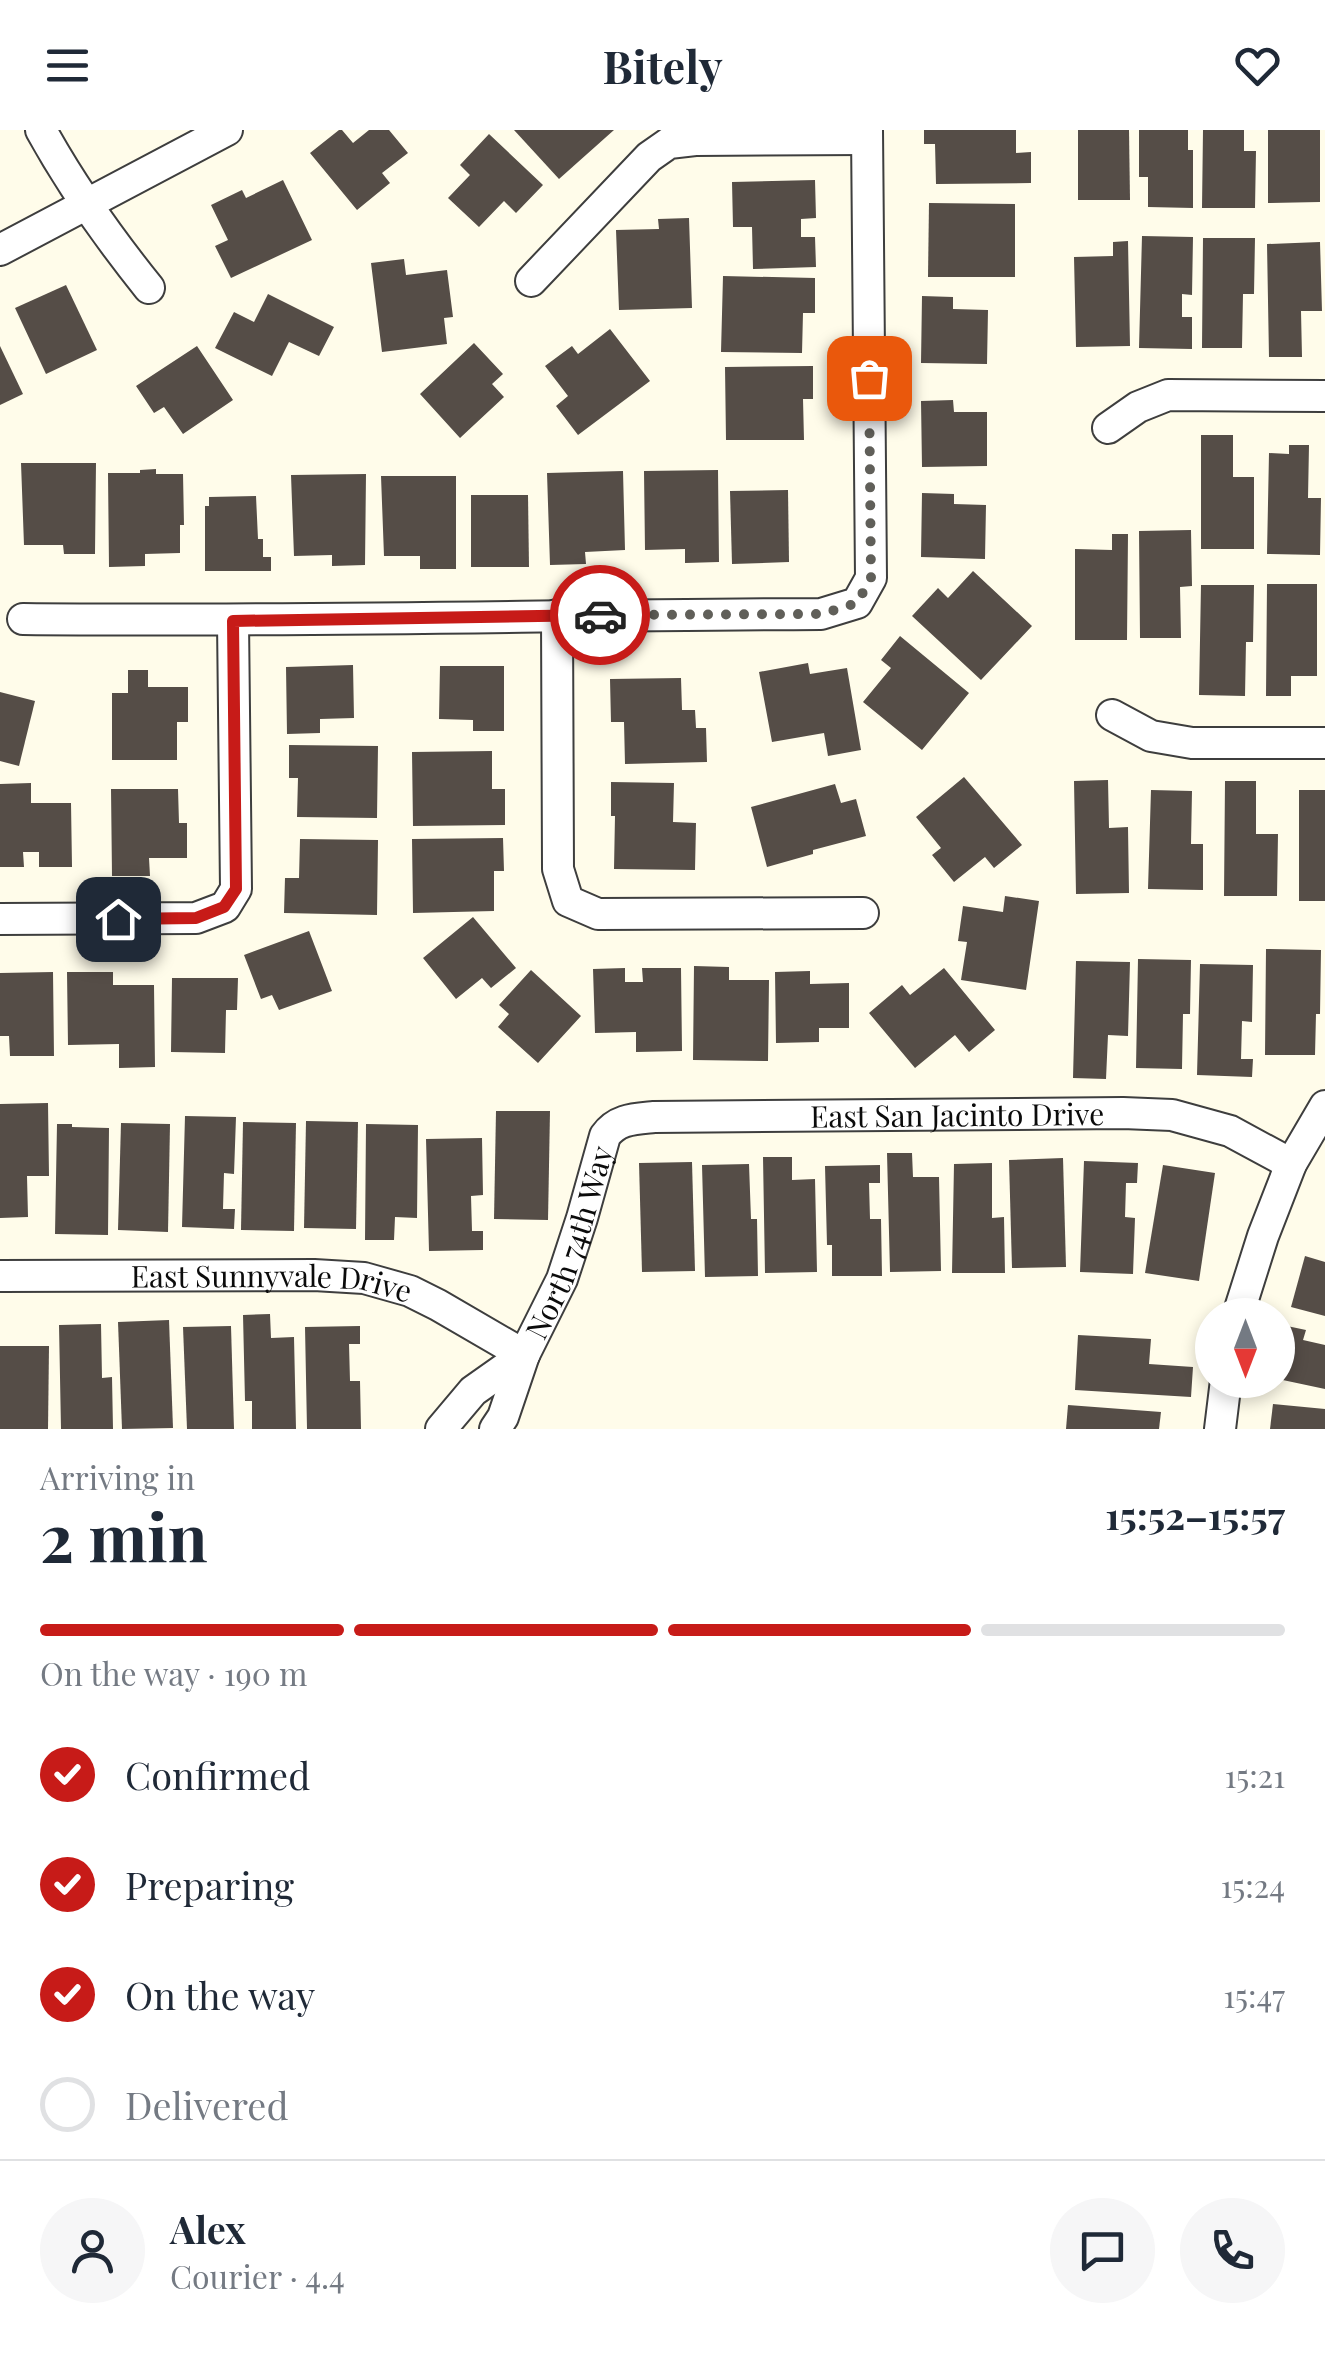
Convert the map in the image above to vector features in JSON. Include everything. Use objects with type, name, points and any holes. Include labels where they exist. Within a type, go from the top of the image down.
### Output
[{"type":"street","points":[[41,130],[108,238],[149,288]]},
{"type":"street","points":[[0,250],[227,130]]},
{"type":"street","points":[[23,619],[233,621],[822,614],[857,603],[871,578],[867,135],[669,143],[649,157],[532,281]]},
{"type":"street","points":[[1108,428],[1138,407],[1168,395],[1325,396]]},
{"type":"street","points":[[557,615],[558,869],[568,901],[598,914],[863,914]]},
{"type":"street","points":[[0,920],[196,918],[224,907],[236,889],[233,621]]},
{"type":"street","points":[[1112,715],[1150,736],[1192,742],[1325,742]]},
{"type":"street","points":[[1244,1298],[1292,1164],[1325,1106]]},
{"type":"street","name":"East San Jacinto Drive","points":[[613,1126],[654,1117],[1123,1113],[1172,1116],[1230,1131],[1292,1164]]},
{"type":"street","name":"North 74th Way","points":[[495,1429],[503,1417],[524,1356],[562,1279],[605,1136],[613,1126]]},
{"type":"street","name":"East Sunnyvale Drive","points":[[0,1276],[364,1278],[429,1300],[524,1356]]},
{"type":"street","name":"North 74th Way","points":[[442,1429],[472,1390],[524,1356]]},
{"type":"street","points":[[1220,1429],[1224,1398]]},
{"type":"building","points":[[339,130],[353,143],[369,130],[389,130],[408,153],[382,173],[390,183],[357,210],[310,153]]},
{"type":"building","points":[[514,130],[614,130],[559,179]]},
{"type":"building","points":[[924,130],[1016,130],[1016,153],[1031,152],[1031,183],[936,184],[935,144],[924,144]]},
{"type":"building","points":[[1078,130],[1129,130],[1130,200],[1078,200]]},
{"type":"building","points":[[1139,130],[1188,130],[1188,150],[1193,150],[1193,208],[1148,207],[1148,177],[1139,177]]},
{"type":"building","points":[[1203,130],[1244,130],[1244,151],[1256,151],[1255,208],[1202,208]]},
{"type":"building","points":[[1268,130],[1320,130],[1320,202],[1268,203]]},
{"type":"building","points":[[489,134],[543,185],[516,213],[504,201],[479,227],[448,198],[470,175],[460,165]]},
{"type":"building","points":[[283,180],[312,240],[231,278],[215,246],[228,240],[211,205],[242,190],[246,198]]},
{"type":"building","points":[[815,180],[816,218],[801,219],[801,237],[815,237],[816,267],[753,269],[752,227],[733,227],[732,182]]},
{"type":"building","points":[[929,203],[1015,204],[1015,277],[928,277]]},
{"type":"building","points":[[689,218],[692,308],[619,310],[616,230],[659,229],[658,219]]},
{"type":"building","points":[[1142,236],[1193,237],[1192,295],[1182,294],[1182,317],[1192,317],[1192,349],[1139,348]]},
{"type":"building","points":[[1203,238],[1255,238],[1254,294],[1243,294],[1242,348],[1202,348]]},
{"type":"building","points":[[1128,241],[1130,346],[1076,347],[1074,257],[1113,256],[1113,242]]},
{"type":"building","points":[[1320,242],[1322,311],[1301,311],[1302,357],[1269,357],[1267,244]]},
{"type":"building","points":[[404,259],[406,275],[447,270],[453,317],[444,318],[447,344],[382,352],[371,263]]},
{"type":"building","points":[[723,276],[815,278],[815,313],[803,313],[802,353],[721,352]]},
{"type":"building","points":[[66,285],[97,350],[46,374],[15,308]]},
{"type":"building","points":[[268,294],[334,327],[319,356],[289,342],[272,376],[215,348],[234,312],[254,322]]},
{"type":"building","points":[[922,296],[953,297],[953,309],[988,310],[987,364],[921,363]]},
{"type":"building","points":[[610,329],[650,381],[578,435],[556,406],[568,396],[545,366],[572,346],[578,354]]},
{"type":"building","points":[[474,343],[503,374],[492,384],[504,397],[460,438],[420,394]]},
{"type":"building","points":[[0,346],[23,394],[0,405]]},
{"type":"building","points":[[197,346],[233,400],[183,434],[164,407],[154,413],[136,386]]},
{"type":"building","points":[[813,366],[813,399],[803,399],[804,440],[726,440],[725,367]]},
{"type":"building","points":[[953,400],[954,412],[987,412],[987,466],[922,467],[921,401]]},
{"type":"building","points":[[1201,435],[1233,435],[1233,477],[1254,477],[1254,549],[1201,549]]},
{"type":"building","points":[[1289,445],[1309,445],[1308,498],[1321,498],[1320,555],[1267,554],[1269,453],[1289,454]]},
{"type":"building","points":[[21,463],[96,463],[95,554],[64,554],[63,545],[24,545]]},
{"type":"building","points":[[156,469],[156,474],[183,474],[180,553],[145,554],[145,566],[109,567],[108,473]]},
{"type":"building","points":[[718,470],[719,562],[685,563],[685,549],[645,550],[644,471]]},
{"type":"building","points":[[623,471],[625,550],[585,552],[586,564],[550,565],[547,473]]},
{"type":"building","points":[[366,474],[365,565],[332,566],[332,555],[294,556],[291,475]]},
{"type":"building","points":[[381,476],[456,476],[456,569],[420,569],[420,556],[384,556]]},
{"type":"building","points":[[788,490],[789,562],[732,564],[730,491]]},
{"type":"building","points":[[922,493],[954,494],[954,504],[986,505],[985,559],[921,557]]},
{"type":"building","points":[[471,495],[528,495],[529,567],[471,567]]},
{"type":"building","points":[[256,496],[258,539],[263,539],[263,557],[271,557],[271,571],[205,571],[205,506],[209,506],[209,497]]},
{"type":"building","points":[[1191,530],[1192,586],[1180,587],[1181,638],[1140,638],[1139,531]]},
{"type":"building","points":[[1112,534],[1128,534],[1127,640],[1075,640],[1075,549],[1112,550]]},
{"type":"building","points":[[973,571],[1032,626],[981,680],[912,616],[938,588],[948,598]]},
{"type":"building","points":[[1267,584],[1317,584],[1317,676],[1291,676],[1291,696],[1266,696]]},
{"type":"building","points":[[1201,585],[1254,585],[1253,642],[1246,642],[1245,696],[1199,695]]},
{"type":"building","points":[[900,636],[969,693],[922,750],[863,702],[891,668],[881,660]]},
{"type":"building","points":[[808,663],[810,674],[847,668],[861,750],[828,756],[824,733],[772,742],[759,672]]},
{"type":"building","points":[[353,665],[354,718],[320,719],[320,733],[287,734],[286,667]]},
{"type":"building","points":[[440,666],[504,666],[504,731],[473,731],[473,720],[439,719]]},
{"type":"building","points":[[128,670],[148,670],[148,687],[188,687],[188,722],[177,722],[177,760],[112,760],[112,693],[128,693]]},
{"type":"building","points":[[681,678],[682,710],[695,710],[696,728],[706,728],[707,762],[625,764],[624,722],[611,722],[610,679]]},
{"type":"building","points":[[0,692],[35,701],[19,766],[0,761]]},
{"type":"building","points":[[289,745],[378,746],[377,818],[297,817],[298,778],[289,778]]},
{"type":"building","points":[[492,751],[492,789],[505,789],[505,825],[413,826],[412,752]]},
{"type":"building","points":[[964,777],[1022,845],[994,868],[985,857],[954,882],[932,855],[941,848],[916,817]]},
{"type":"building","points":[[1108,780],[1109,828],[1128,827],[1129,893],[1076,894],[1074,781]]},
{"type":"building","points":[[1225,781],[1256,781],[1256,834],[1278,834],[1277,896],[1224,896]]},
{"type":"building","points":[[611,782],[674,783],[673,822],[696,823],[695,870],[614,869]]},
{"type":"building","points":[[31,783],[31,803],[71,803],[72,867],[39,867],[39,852],[23,852],[24,867],[0,867],[0,784]]},
{"type":"building","points":[[835,784],[841,803],[856,799],[866,836],[767,867],[751,807]]},
{"type":"building","points":[[111,789],[178,789],[179,823],[187,823],[187,858],[149,858],[150,876],[112,876]]},
{"type":"building","points":[[1151,790],[1192,791],[1191,844],[1203,844],[1203,890],[1148,889]]},
{"type":"building","points":[[1299,790],[1325,790],[1325,901],[1299,901]]},
{"type":"building","points":[[503,838],[504,871],[494,871],[494,911],[413,913],[412,839]]},
{"type":"building","points":[[300,839],[378,840],[377,915],[284,913],[285,878],[299,878]]},
{"type":"building","points":[[1005,896],[1039,901],[1026,990],[961,980],[967,942],[958,941],[963,906],[1003,912]]},
{"type":"building","points":[[473,917],[516,968],[491,988],[482,978],[456,999],[423,958]]},
{"type":"building","points":[[309,931],[332,991],[279,1010],[272,995],[261,999],[244,955]]},
{"type":"building","points":[[1266,949],[1321,950],[1315,1055],[1265,1055]]},
{"type":"building","points":[[1138,959],[1191,960],[1190,1014],[1183,1014],[1182,1069],[1136,1068]]},
{"type":"building","points":[[1076,961],[1130,962],[1128,1036],[1108,1035],[1106,1079],[1073,1078]]},
{"type":"building","points":[[1200,964],[1253,965],[1252,1022],[1242,1021],[1241,1059],[1253,1059],[1252,1077],[1197,1075]]},
{"type":"building","points":[[694,966],[729,967],[729,980],[769,980],[768,1061],[693,1060]]},
{"type":"building","points":[[625,968],[625,982],[643,982],[642,968],[681,968],[682,1051],[636,1052],[636,1032],[595,1033],[593,969]]},
{"type":"building","points":[[944,968],[995,1030],[969,1052],[955,1035],[915,1068],[869,1013],[902,985],[910,995]]},
{"type":"building","points":[[531,970],[581,1016],[538,1063],[498,1027],[509,1014],[499,1005]]},
{"type":"building","points":[[810,971],[810,984],[849,983],[849,1028],[819,1028],[819,1042],[776,1043],[775,972]]},
{"type":"building","points":[[53,972],[54,1056],[10,1056],[9,1036],[0,1036],[0,973]]},
{"type":"building","points":[[67,972],[113,972],[113,985],[154,985],[155,1067],[119,1068],[119,1044],[68,1045]]},
{"type":"building","points":[[172,978],[238,978],[237,1010],[226,1010],[225,1053],[171,1052]]},
{"type":"building","points":[[48,1103],[49,1176],[27,1176],[28,1217],[0,1218],[0,1104]]},
{"type":"building","points":[[496,1111],[550,1111],[548,1220],[494,1219]]},
{"type":"building","points":[[185,1116],[236,1117],[234,1174],[224,1173],[223,1209],[235,1209],[234,1229],[182,1227]]},
{"type":"building","points":[[306,1121],[358,1122],[356,1229],[304,1228]]},
{"type":"building","points":[[243,1122],[296,1123],[294,1231],[241,1230]]},
{"type":"building","points":[[121,1123],[170,1124],[168,1232],[118,1230]]},
{"type":"building","points":[[57,1124],[109,1128],[108,1235],[55,1234]]},
{"type":"building","points":[[366,1124],[418,1125],[417,1218],[395,1217],[394,1240],[365,1240]]},
{"type":"building","points":[[482,1138],[483,1195],[471,1196],[472,1231],[483,1231],[483,1250],[429,1251],[426,1139]]},
{"type":"building","points":[[887,1153],[912,1153],[913,1177],[939,1177],[941,1271],[890,1272]]},
{"type":"building","points":[[763,1157],[792,1157],[792,1180],[815,1179],[817,1272],[765,1273]]},
{"type":"building","points":[[1063,1158],[1066,1267],[1012,1268],[1009,1160]]},
{"type":"building","points":[[1084,1161],[1138,1163],[1137,1183],[1126,1183],[1125,1217],[1135,1218],[1133,1274],[1080,1272]]},
{"type":"building","points":[[692,1162],[695,1271],[642,1272],[639,1163]]},
{"type":"building","points":[[992,1163],[992,1218],[1004,1217],[1005,1273],[952,1273],[954,1164]]},
{"type":"building","points":[[749,1164],[751,1219],[757,1219],[758,1276],[705,1277],[702,1165]]},
{"type":"building","points":[[880,1165],[880,1183],[869,1183],[870,1219],[881,1219],[882,1276],[832,1276],[832,1245],[827,1245],[825,1166]]},
{"type":"building","points":[[1163,1165],[1215,1173],[1199,1281],[1145,1273]]},
{"type":"building","points":[[1305,1256],[1325,1262],[1325,1316],[1295,1308],[1293,1298]]},
{"type":"building","points":[[270,1314],[271,1338],[294,1337],[296,1429],[252,1429],[252,1401],[245,1401],[243,1315]]},
{"type":"building","points":[[169,1320],[173,1428],[122,1429],[118,1322]]},
{"type":"building","points":[[101,1324],[102,1378],[112,1377],[113,1429],[61,1429],[59,1325]]},
{"type":"building","points":[[231,1326],[234,1429],[187,1429],[183,1327]]},
{"type":"building","points":[[360,1326],[360,1344],[349,1344],[350,1381],[360,1381],[361,1429],[307,1429],[305,1327]]},
{"type":"building","points":[[1295,1328],[1306,1330],[1303,1340],[1325,1345],[1325,1389],[1295,1383]]},
{"type":"building","points":[[1078,1335],[1151,1339],[1149,1364],[1193,1367],[1191,1397],[1075,1390]]},
{"type":"building","points":[[0,1346],[49,1346],[48,1429],[0,1429]]},
{"type":"building","points":[[1273,1404],[1325,1409],[1325,1429],[1270,1429]]},
{"type":"building","points":[[1068,1405],[1161,1412],[1159,1429],[1066,1429]]},
{"type":"way so far","points":[[600,615],[822,614],[857,603],[871,578],[869,378]]},
{"type":"route","points":[[118,919],[196,918],[224,907],[236,889],[233,621],[600,615]]}]
